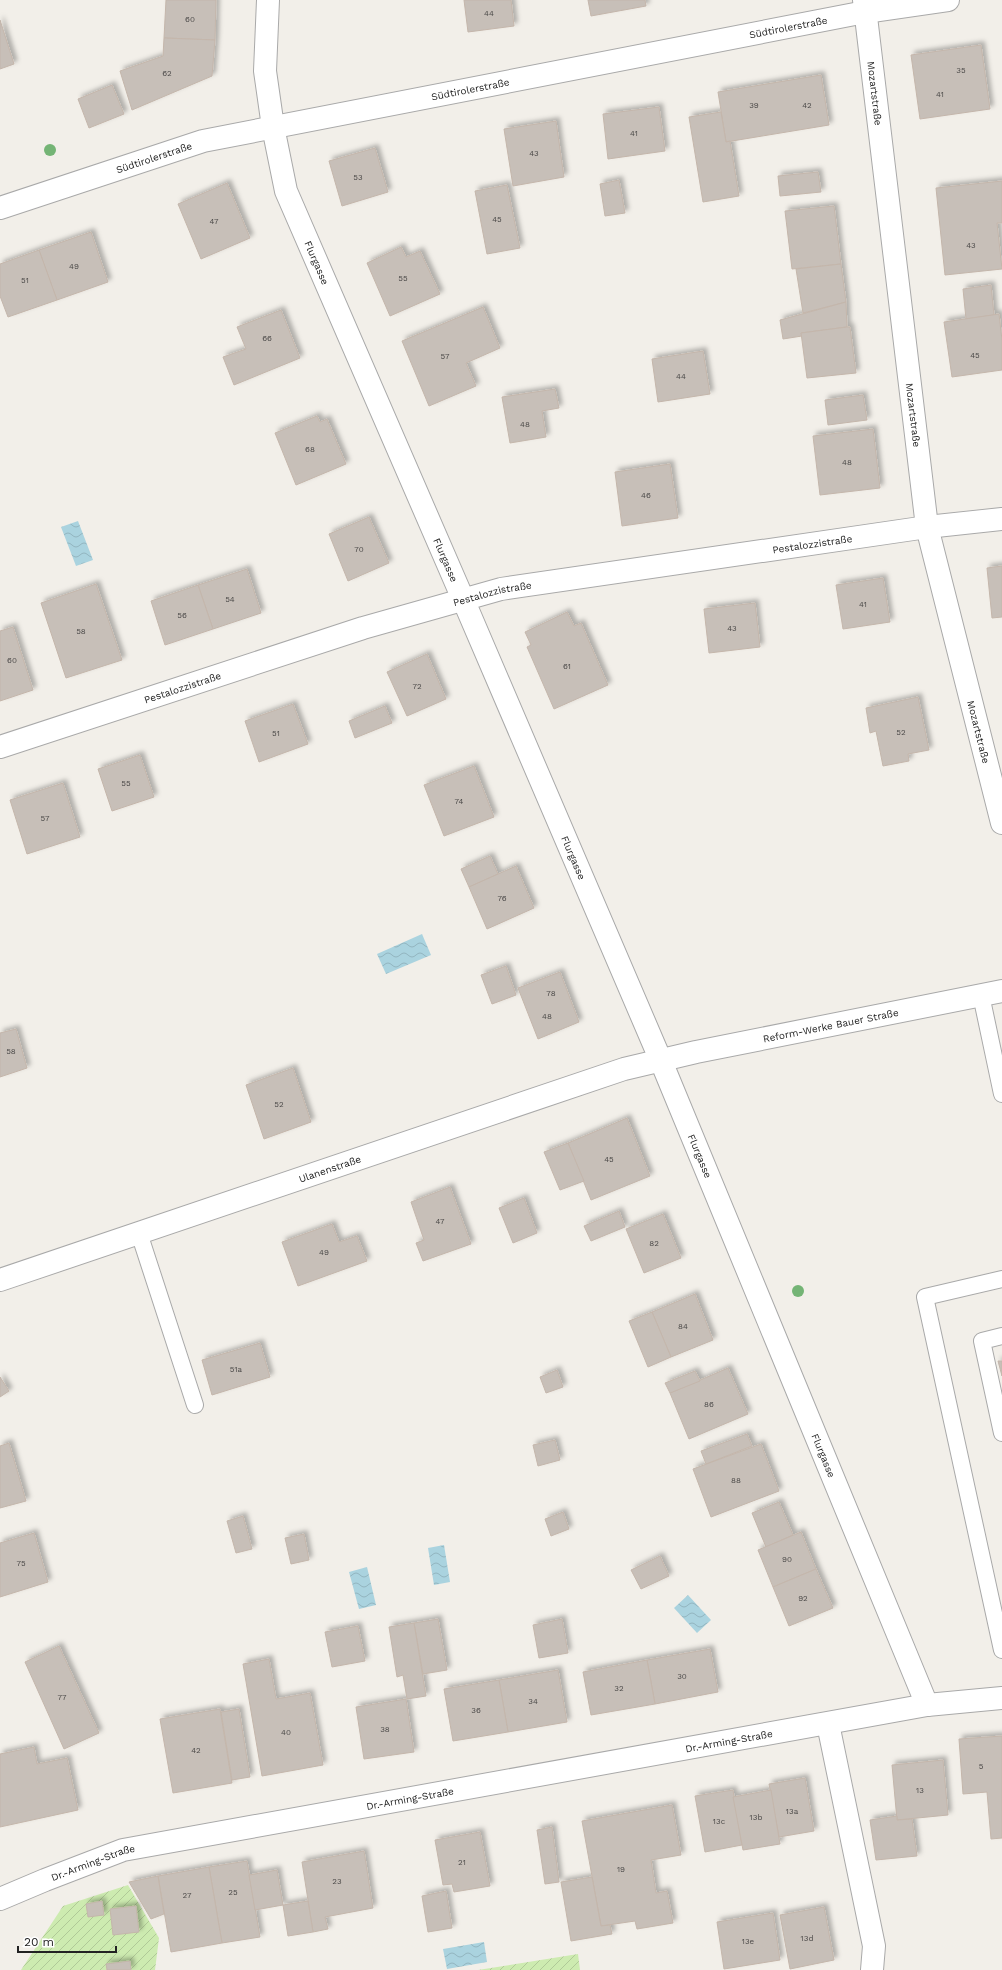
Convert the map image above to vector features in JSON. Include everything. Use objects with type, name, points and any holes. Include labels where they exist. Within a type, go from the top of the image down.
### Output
[{"type":"street","name":"Flurgasse","points":[[268,0],[265,71],[273,127],[286,191],[661,1061],[927,1705]]},
{"type":"street","name":"Südtirolerstraße","points":[[0,208],[203,141],[864,6],[948,0]]},
{"type":"street","name":"Mozartstraße","points":[[864,6],[927,527],[1002,823]]},
{"type":"street","name":"Pestalozzistraße","points":[[0,747],[363,628],[501,589],[927,527],[1002,519]]},
{"type":"street","name":"Reform-Werke Bauer Straße","points":[[661,1061],[992,993]]},
{"type":"street","name":"Ulanenstraße","points":[[0,1280],[624,1069],[661,1061]]},
{"type":"street","name":"Dr.-Arming-Straße","points":[[0,1899],[44,1880],[123,1850],[927,1705],[1002,1698]]},
{"type":"street","points":[[828,1724],[874,1946],[872,1970]]},
{"type":"lane","points":[[992,993],[1002,1094]]},
{"type":"lane","points":[[139,1233],[195,1405]]},
{"type":"lane","points":[[1002,1278],[925,1297],[996,1597],[1002,1650]]},
{"type":"lane","points":[[1002,1336],[982,1341],[1002,1433]]},
{"type":"green space","points":[[128,1885],[159,1938],[155,1970],[21,1970],[63,1906]]},
{"type":"green space","points":[[578,1954],[580,1970],[478,1970]]},
{"type":"water","points":[[78,521],[93,560],[76,566],[61,527]]},
{"type":"water","points":[[422,934],[431,955],[386,974],[377,954]]},
{"type":"water","points":[[444,1545],[450,1582],[434,1585],[428,1548]]},
{"type":"water","points":[[367,1567],[376,1605],[359,1609],[349,1572]]},
{"type":"water","points":[[688,1595],[711,1620],[697,1633],[674,1608]]},
{"type":"water","points":[[484,1942],[487,1962],[447,1969],[443,1949]]},
{"type":"building","points":[[166,0],[216,0],[215,40],[164,38]]},
{"type":"building","points":[[464,0],[511,0],[514,26],[468,32]]},
{"type":"building","points":[[588,0],[645,0],[646,6],[591,16]]},
{"type":"building","points":[[0,20],[14,64],[0,69]]},
{"type":"building","points":[[164,38],[215,40],[212,76],[132,110],[120,71],[163,56]]},
{"type":"building","points":[[981,45],[990,109],[920,119],[911,55]]},
{"type":"building","points":[[821,75],[829,125],[726,142],[718,92]]},
{"type":"building","points":[[112,85],[124,114],[89,128],[78,99]]},
{"type":"building","points":[[659,107],[665,151],[608,159],[603,114]]},
{"type":"building","points":[[721,112],[726,142],[730,141],[739,196],[703,202],[689,117]]},
{"type":"building","points":[[556,121],[564,177],[513,186],[504,129]]},
{"type":"building","points":[[375,148],[388,192],[342,206],[329,161]]},
{"type":"building","points":[[818,172],[821,192],[780,196],[778,176]]},
{"type":"building","points":[[619,180],[625,213],[605,216],[600,184]]},
{"type":"building","points":[[1002,181],[1002,223],[997,223],[1002,269],[945,275],[936,188]]},
{"type":"building","points":[[227,183],[250,238],[201,259],[178,204]]},
{"type":"building","points":[[507,185],[520,248],[487,254],[475,191]]},
{"type":"building","points":[[834,206],[841,264],[792,269],[785,211]]},
{"type":"building","points":[[91,232],[108,282],[57,300],[39,250]]},
{"type":"building","points":[[401,247],[406,257],[420,251],[440,294],[390,316],[367,263]]},
{"type":"building","points":[[39,250],[57,300],[8,317],[0,296],[0,264]]},
{"type":"building","points":[[841,264],[846,302],[803,313],[796,269]]},
{"type":"building","points":[[991,285],[994,315],[966,319],[963,289]]},
{"type":"building","points":[[846,302],[847,327],[801,333],[802,336],[783,339],[780,320]]},
{"type":"building","points":[[483,307],[500,348],[466,363],[476,386],[429,406],[402,341]]},
{"type":"building","points":[[281,310],[300,358],[234,385],[223,357],[246,349],[237,327]]},
{"type":"building","points":[[999,314],[1002,340],[1002,370],[952,377],[944,322]]},
{"type":"building","points":[[850,327],[856,373],[807,378],[801,333]]},
{"type":"building","points":[[703,351],[710,394],[658,402],[652,359]]},
{"type":"building","points":[[555,389],[559,408],[542,411],[546,437],[510,443],[502,397]]},
{"type":"building","points":[[863,395],[867,420],[828,425],[825,400]]},
{"type":"building","points":[[317,416],[320,422],[327,419],[346,464],[296,485],[275,433]]},
{"type":"building","points":[[873,429],[880,488],[820,495],[813,436]]},
{"type":"building","points":[[670,464],[678,518],[622,526],[615,472]]},
{"type":"building","points":[[369,517],[389,563],[348,581],[329,534]]},
{"type":"building","points":[[1002,566],[1002,617],[992,618],[987,568]]},
{"type":"building","points":[[247,569],[261,613],[213,629],[198,585]]},
{"type":"building","points":[[883,578],[890,622],[843,629],[836,585]]},
{"type":"building","points":[[96,584],[122,660],[66,678],[41,603]]},
{"type":"building","points":[[198,585],[213,629],[165,645],[151,601]]},
{"type":"building","points":[[755,603],[760,647],[709,653],[704,609]]},
{"type":"building","points":[[567,612],[574,626],[581,623],[608,685],[554,709],[527,647],[531,645],[525,632]]},
{"type":"building","points":[[13,627],[33,690],[0,701],[0,631]]},
{"type":"building","points":[[427,654],[446,699],[407,716],[387,672]]},
{"type":"building","points":[[918,697],[929,750],[908,754],[909,761],[883,766],[876,731],[870,733],[866,708]]},
{"type":"building","points":[[293,704],[308,744],[259,762],[245,721]]},
{"type":"building","points":[[385,706],[392,723],[355,738],[349,721]]},
{"type":"building","points":[[140,755],[154,797],[112,811],[98,769]]},
{"type":"building","points":[[474,766],[494,817],[444,836],[424,785]]},
{"type":"building","points":[[63,783],[80,837],[27,854],[10,800]]},
{"type":"building","points":[[490,856],[498,874],[469,887],[461,869]]},
{"type":"building","points":[[516,866],[534,908],[487,929],[469,887]]},
{"type":"building","points":[[506,966],[516,995],[492,1004],[481,975]]},
{"type":"building","points":[[560,972],[579,1022],[538,1039],[518,988]]},
{"type":"building","points":[[16,1029],[27,1068],[0,1077],[0,1033]]},
{"type":"building","points":[[293,1068],[311,1122],[264,1139],[246,1085]]},
{"type":"building","points":[[627,1118],[650,1176],[591,1200],[568,1143]]},
{"type":"building","points":[[568,1143],[584,1181],[560,1190],[544,1152]]},
{"type":"building","points":[[450,1187],[471,1244],[423,1261],[416,1243],[424,1240],[411,1202]]},
{"type":"building","points":[[524,1198],[537,1233],[513,1243],[499,1208]]},
{"type":"building","points":[[619,1211],[625,1227],[591,1241],[584,1226]]},
{"type":"building","points":[[663,1214],[681,1258],[644,1273],[626,1229]]},
{"type":"building","points":[[332,1224],[339,1242],[357,1236],[367,1261],[298,1286],[282,1242]]},
{"type":"building","points":[[695,1294],[713,1340],[671,1357],[652,1312]]},
{"type":"building","points":[[652,1312],[671,1357],[648,1367],[629,1321]]},
{"type":"building","points":[[260,1343],[270,1377],[212,1395],[202,1360]]},
{"type":"building","points":[[998,1361],[1002,1361],[1002,1376]]},
{"type":"building","points":[[728,1368],[748,1414],[689,1439],[670,1393]]},
{"type":"building","points":[[557,1370],[563,1387],[546,1393],[540,1377]]},
{"type":"building","points":[[695,1371],[700,1381],[670,1393],[665,1383]]},
{"type":"building","points":[[0,1377],[9,1391],[0,1397]]},
{"type":"building","points":[[747,1434],[752,1446],[706,1464],[701,1451]]},
{"type":"building","points":[[555,1440],[560,1460],[538,1466],[533,1445]]},
{"type":"building","points":[[9,1443],[26,1501],[0,1508],[0,1446]]},
{"type":"building","points":[[761,1444],[779,1491],[711,1517],[693,1469]]},
{"type":"building","points":[[779,1502],[793,1535],[766,1547],[752,1513]]},
{"type":"building","points":[[563,1512],[569,1529],[551,1536],[545,1519]]},
{"type":"building","points":[[243,1516],[252,1549],[236,1553],[227,1521]]},
{"type":"building","points":[[801,1532],[816,1569],[773,1587],[758,1550]]},
{"type":"building","points":[[34,1533],[48,1582],[0,1597],[0,1543]]},
{"type":"building","points":[[304,1534],[309,1560],[291,1564],[285,1538]]},
{"type":"building","points":[[660,1556],[669,1576],[641,1589],[631,1570]]},
{"type":"building","points":[[816,1569],[833,1608],[789,1626],[773,1587]]},
{"type":"building","points":[[438,1619],[447,1670],[423,1674],[414,1623]]},
{"type":"building","points":[[562,1619],[568,1653],[539,1658],[533,1625]]},
{"type":"building","points":[[414,1623],[426,1696],[407,1699],[403,1675],[397,1677],[389,1627]]},
{"type":"building","points":[[358,1626],[365,1661],[332,1667],[325,1632]]},
{"type":"building","points":[[59,1646],[99,1733],[64,1749],[25,1662]]},
{"type":"building","points":[[710,1649],[718,1692],[655,1704],[647,1660]]},
{"type":"building","points":[[269,1659],[276,1699],[310,1693],[323,1765],[262,1776],[243,1664]]},
{"type":"building","points":[[647,1660],[655,1704],[591,1715],[583,1672]]},
{"type":"building","points":[[558,1670],[567,1722],[508,1732],[499,1680]]},
{"type":"building","points":[[499,1680],[508,1732],[453,1741],[444,1689]]},
{"type":"building","points":[[406,1699],[414,1752],[364,1759],[356,1707]]},
{"type":"building","points":[[220,1709],[232,1783],[173,1793],[160,1719]]},
{"type":"building","points":[[239,1709],[250,1777],[232,1780],[221,1712]]},
{"type":"building","points":[[1002,1736],[1002,1838],[991,1839],[987,1792],[963,1794],[959,1739]]},
{"type":"building","points":[[34,1747],[37,1764],[67,1758],[78,1810],[0,1827],[0,1754]]},
{"type":"building","points":[[943,1760],[948,1815],[897,1820],[892,1765]]},
{"type":"building","points":[[805,1778],[814,1831],[779,1837],[769,1784]]},
{"type":"building","points":[[733,1790],[742,1845],[705,1852],[695,1796]]},
{"type":"building","points":[[771,1790],[780,1844],[743,1850],[733,1797]]},
{"type":"building","points":[[672,1805],[681,1855],[651,1860],[656,1893],[667,1891],[673,1923],[637,1929],[635,1921],[601,1926],[582,1821]]},
{"type":"building","points":[[897,1816],[897,1820],[912,1819],[917,1856],[876,1860],[870,1820]]},
{"type":"building","points":[[552,1827],[559,1882],[545,1884],[537,1830]]},
{"type":"building","points":[[480,1832],[490,1886],[454,1892],[452,1884],[443,1885],[435,1840]]},
{"type":"building","points":[[364,1851],[373,1908],[325,1917],[328,1929],[313,1932],[302,1862]]},
{"type":"building","points":[[247,1861],[260,1937],[222,1943],[209,1867]]},
{"type":"building","points":[[209,1867],[222,1943],[171,1952],[158,1876]]},
{"type":"building","points":[[277,1870],[283,1905],[255,1910],[249,1875]]},
{"type":"building","points":[[158,1876],[164,1914],[151,1919],[129,1882]]},
{"type":"building","points":[[592,1877],[601,1926],[610,1925],[612,1934],[571,1941],[561,1882]]},
{"type":"building","points":[[446,1891],[452,1928],[428,1932],[422,1896]]},
{"type":"building","points":[[102,1901],[104,1915],[88,1917],[86,1904]]},
{"type":"building","points":[[308,1901],[313,1932],[288,1936],[283,1905]]},
{"type":"building","points":[[136,1906],[139,1932],[113,1935],[110,1909]]},
{"type":"building","points":[[824,1907],[834,1960],[790,1969],[780,1915]]},
{"type":"building","points":[[773,1913],[780,1960],[724,1969],[717,1922]]},
{"type":"building","points":[[130,1961],[131,1970],[107,1970],[106,1964]]}]
